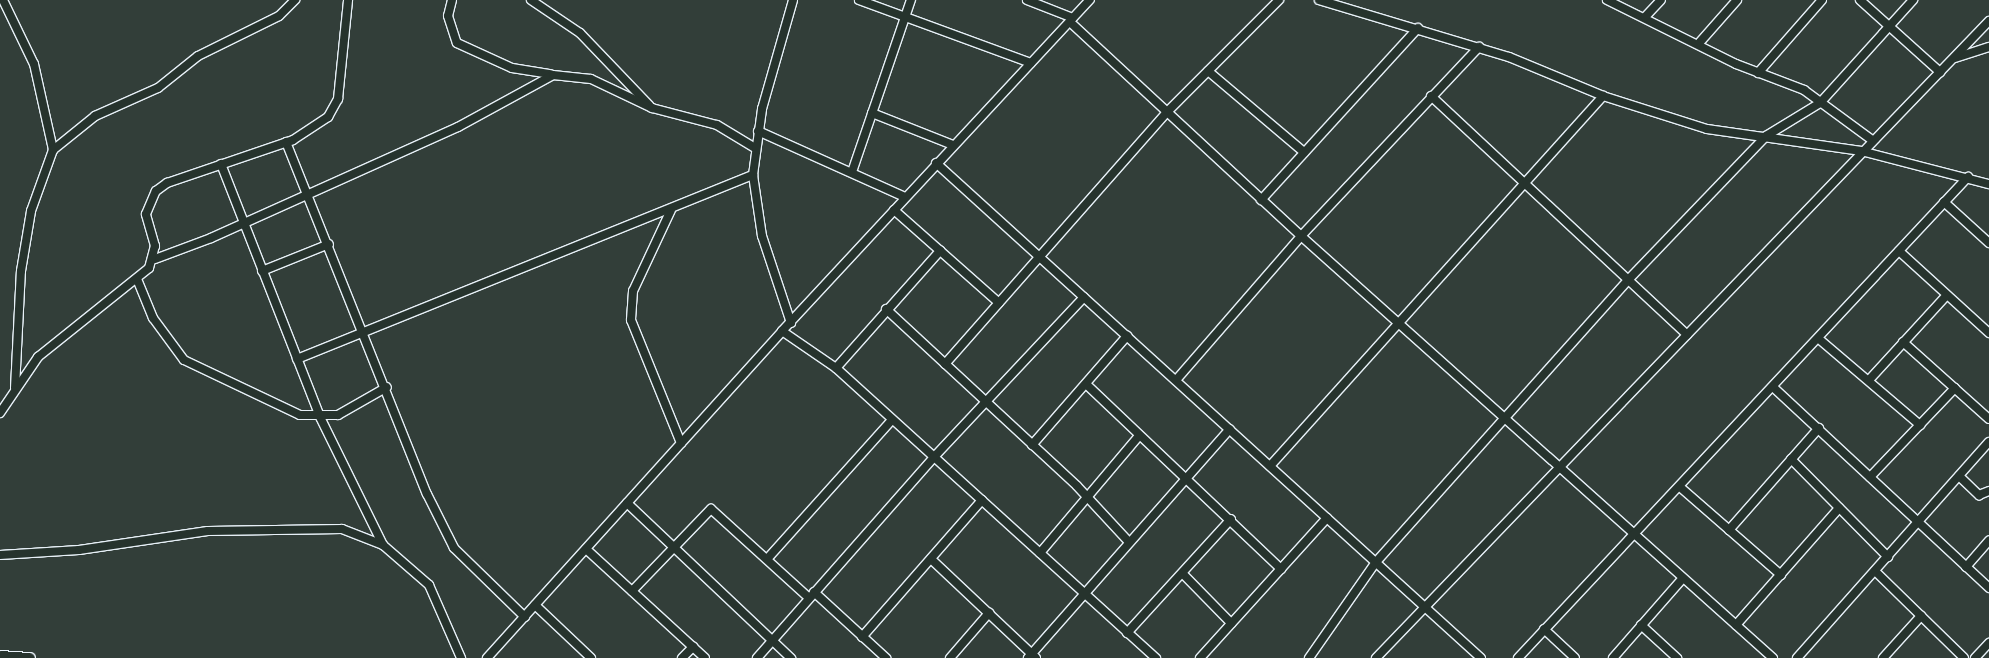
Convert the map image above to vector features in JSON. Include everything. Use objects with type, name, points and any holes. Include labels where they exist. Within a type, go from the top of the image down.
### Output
[{"type":"highway","points":[[0,656],[29,658]]},
{"type":"street","points":[[3,0],[34,64],[53,150]]},
{"type":"street","points":[[15,389],[21,271],[31,211],[53,150],[95,116],[158,88],[198,56],[279,16],[294,0]]},
{"type":"street","points":[[155,259],[146,214],[156,191],[167,183],[286,142],[328,117],[338,99],[348,0]]},
{"type":"street","points":[[452,0],[448,16],[457,43],[512,68],[591,79],[652,108],[717,125],[755,148]]},
{"type":"street","points":[[531,0],[580,33],[652,108]]},
{"type":"street","points":[[790,323],[762,236],[753,175],[758,131],[793,0]]},
{"type":"street","points":[[859,0],[1031,63]]},
{"type":"street","points":[[852,172],[911,0]]},
{"type":"street","points":[[1027,0],[1071,20],[1166,113],[1261,200],[1773,658]]},
{"type":"street","points":[[487,658],[782,331],[936,163],[1090,0]]},
{"type":"street","points":[[945,364],[1166,113],[1279,0]]},
{"type":"street","points":[[1320,0],[1479,47],[1603,96],[1707,129],[1861,151],[1989,184]]},
{"type":"street","points":[[1607,0],[1700,42],[1758,73],[1804,90],[1872,140]]},
{"type":"street","points":[[1645,18],[1661,0]]},
{"type":"street","points":[[1700,42],[1737,0]]},
{"type":"street","points":[[1758,73],[1822,0]]},
{"type":"street","points":[[1860,0],[1940,72]]},
{"type":"street","points":[[1309,658],[1376,562],[1506,420],[1630,279],[1766,136],[1820,103],[1913,0]]},
{"type":"street","points":[[1376,658],[1861,151],[1989,21]]},
{"type":"street","points":[[1261,200],[1418,28]]},
{"type":"street","points":[[1176,380],[1301,236],[1479,47]]},
{"type":"street","points":[[1953,59],[1989,47]]},
{"type":"street","points":[[1208,70],[1304,152]]},
{"type":"street","points":[[0,413],[38,357],[138,279],[155,259],[244,223],[458,127],[529,84],[553,75]]},
{"type":"street","points":[[1431,96],[1630,279],[1687,335]]},
{"type":"street","points":[[1270,466],[1399,325],[1603,96]]},
{"type":"street","points":[[872,113],[953,145]]},
{"type":"street","points":[[758,131],[905,197]]},
{"type":"street","points":[[286,142],[387,386],[427,494],[454,548],[525,617]]},
{"type":"street","points":[[936,163],[1481,658]]},
{"type":"street","points":[[221,164],[320,417],[383,545]]},
{"type":"street","points":[[297,359],[364,329],[671,210],[753,175]]},
{"type":"street","points":[[1518,658],[1774,388],[1968,178]]},
{"type":"street","points":[[1944,202],[1989,242]]},
{"type":"street","points":[[671,210],[633,292],[632,320],[681,443]]},
{"type":"street","points":[[894,210],[999,304]]},
{"type":"street","points":[[262,271],[329,244]]},
{"type":"street","points":[[836,368],[886,309],[940,251]]},
{"type":"street","points":[[1899,251],[1989,333]]},
{"type":"street","points":[[138,279],[154,318],[184,360],[300,415],[320,417],[338,415],[387,386]]},
{"type":"street","points":[[1869,380],[1947,295]]},
{"type":"street","points":[[757,658],[934,457],[985,405],[1084,297]]},
{"type":"street","points":[[886,309],[945,364],[985,405],[1032,445],[1129,542]]},
{"type":"street","points":[[782,331],[836,368],[891,421],[934,457],[1156,658]]},
{"type":"street","points":[[1032,445],[1127,336]]},
{"type":"street","points":[[1819,339],[1920,425]]},
{"type":"street","points":[[1903,342],[1989,419]]},
{"type":"street","points":[[1086,384],[1185,481],[1231,519],[1281,568]]},
{"type":"street","points":[[1774,388],[1989,588]]},
{"type":"street","points":[[1870,477],[1955,388]]},
{"type":"street","points":[[768,558],[891,421]]},
{"type":"street","points":[[1729,530],[1819,428]]},
{"type":"street","points":[[931,559],[1032,657],[1129,542],[1230,430]]},
{"type":"street","points":[[1040,553],[1139,436]]},
{"type":"street","points":[[1798,658],[1989,442]]},
{"type":"street","points":[[1791,460],[1888,556]]},
{"type":"street","points":[[1959,476],[1979,495],[1989,491]]},
{"type":"street","points":[[1680,486],[1780,575]]},
{"type":"street","points":[[862,636],[982,500]]},
{"type":"street","points":[[627,503],[791,658]]},
{"type":"street","points":[[1736,625],[1840,508]]},
{"type":"street","points":[[632,591],[672,546],[711,509],[886,658]]},
{"type":"street","points":[[1200,658],[1327,518]]},
{"type":"street","points":[[1127,633],[1183,574],[1231,519]]},
{"type":"street","points":[[0,555],[79,550],[208,531],[298,527],[342,529],[383,545],[429,585],[460,658]]},
{"type":"street","points":[[1966,567],[1989,542]]},
{"type":"street","points":[[586,549],[705,658]]},
{"type":"street","points":[[1875,571],[1964,658]]},
{"type":"street","points":[[1183,574],[1231,623]]},
{"type":"street","points":[[1613,658],[1684,578]]},
{"type":"street","points":[[535,605],[591,658]]},
{"type":"street","points":[[950,658],[988,613]]},
{"type":"street","points":[[1883,658],[1921,616]]},
{"type":"street","points":[[1642,624],[1677,658]]},
{"type":"street","points":[[1544,629],[1575,658]]},
{"type":"street","points":[[1975,658],[1989,643]]},
{"type":"street","points":[[682,658],[692,647]]}]
